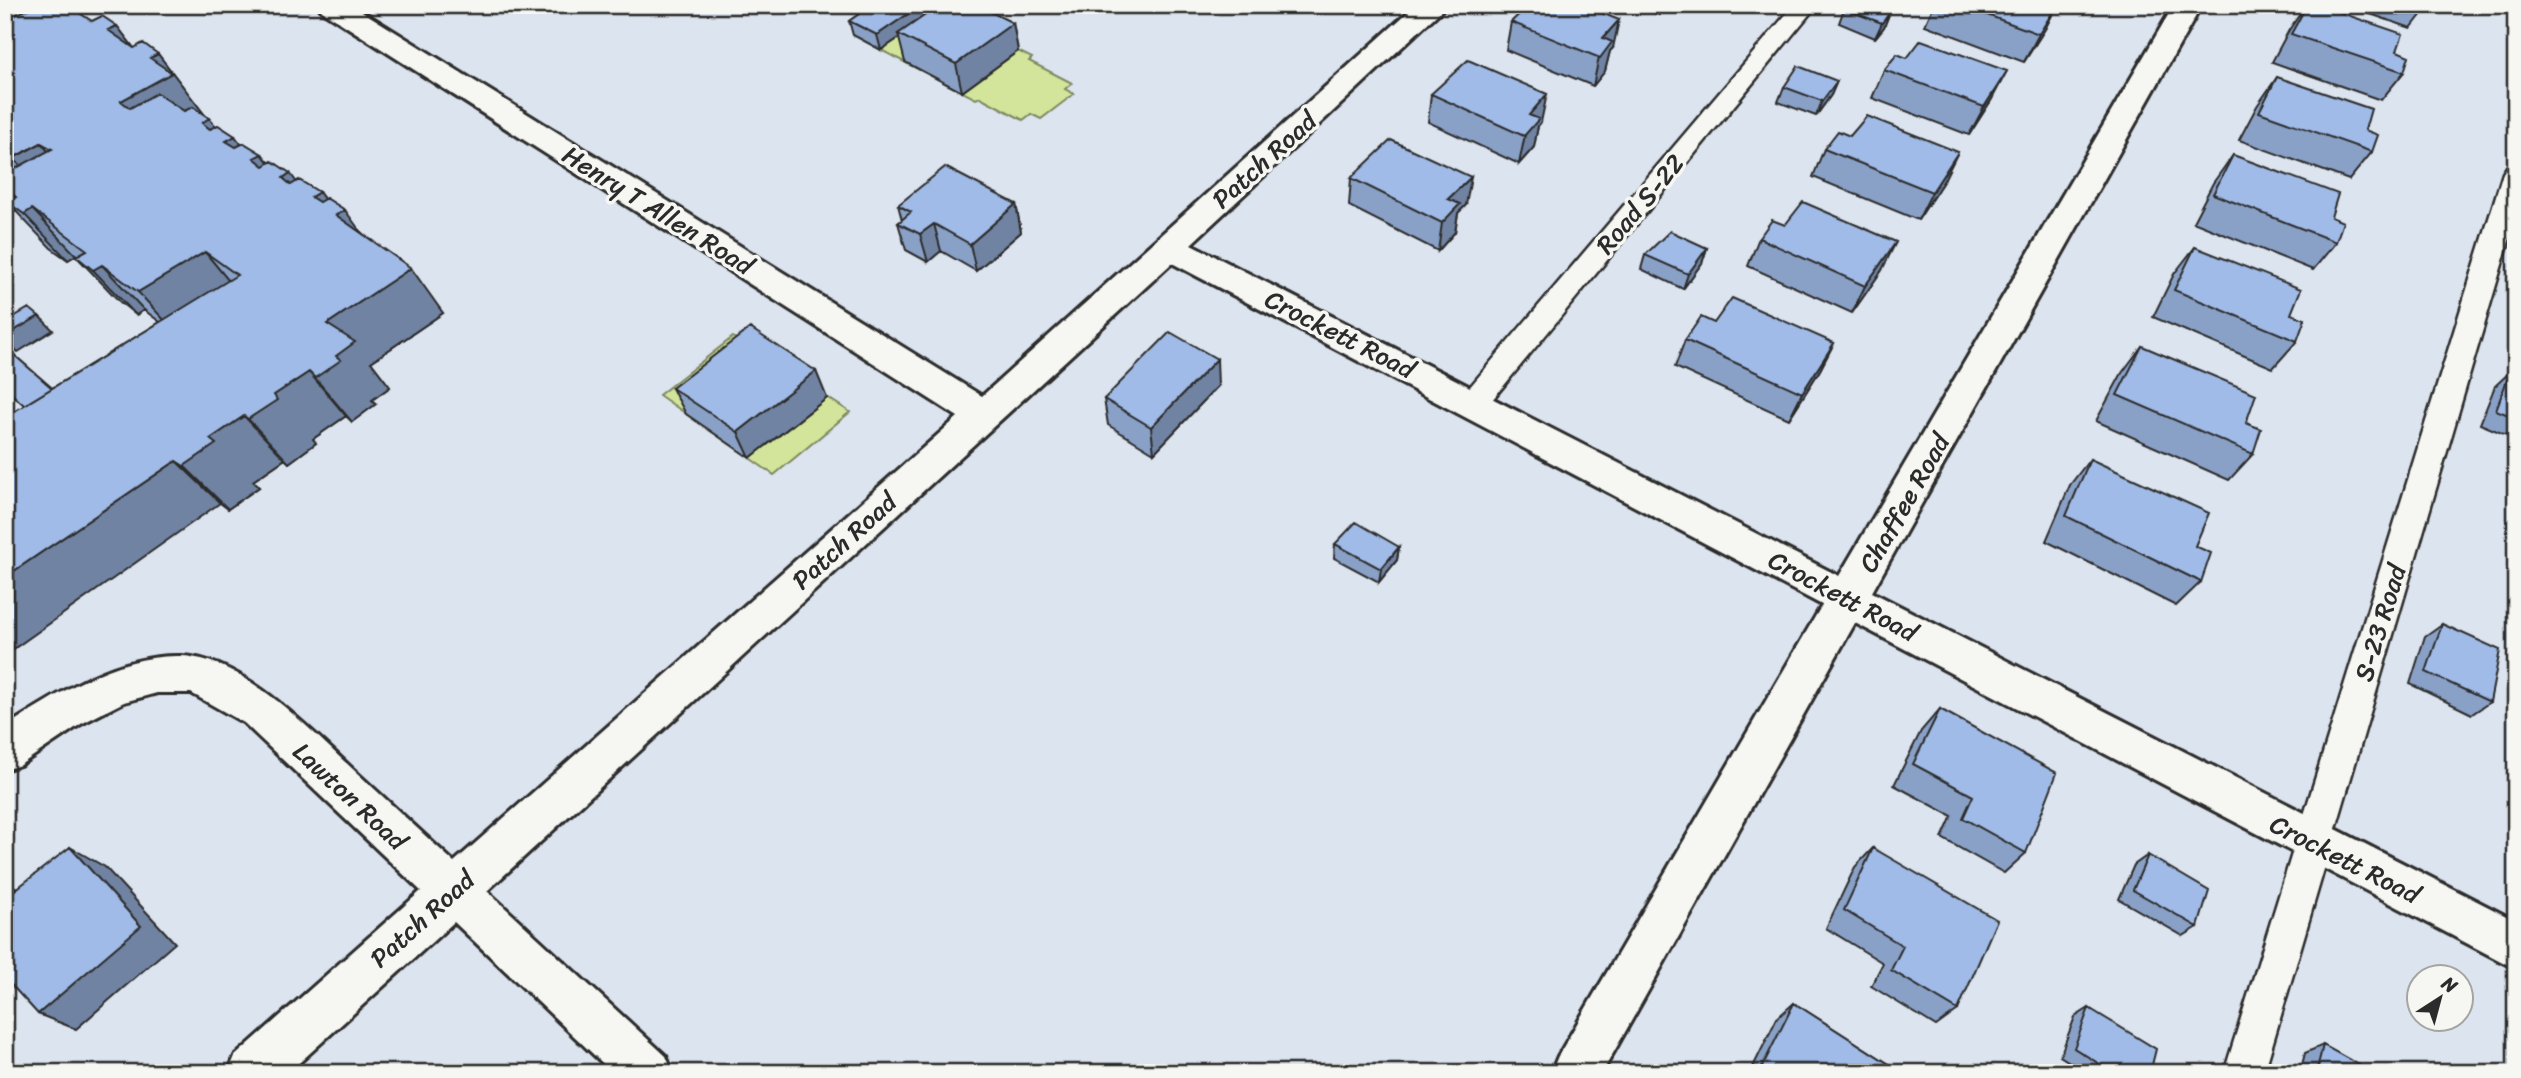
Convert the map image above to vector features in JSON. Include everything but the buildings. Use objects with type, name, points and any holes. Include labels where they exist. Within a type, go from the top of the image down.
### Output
[{"type":"street","name":"Henry T Allen Road","points":[[332,5],[985,415]]},
{"type":"street","name":"Patch Road","points":[[253,1073],[985,415],[1433,5]]},
{"type":"street","name":"Chaffee Road","points":[[1575,1073],[2188,5]]},
{"type":"street","name":"Crockett Road","points":[[1169,247],[1849,599],[2314,844],[2516,946]]},
{"type":"street","name":"Lawton Road","points":[[5,751],[69,709],[124,682],[181,674],[205,680],[259,710],[649,1073]]},
{"type":"lane","name":"Road S-22","points":[[1473,403],[1806,5]]},
{"type":"lane","name":"S-23 Road","points":[[2244,1073],[2516,173]]},
{"type":"green space","points":[[937,11],[1032,58],[1029,61],[1072,83],[1065,89],[1074,94],[1041,119],[1031,114],[1023,120],[881,50]]},
{"type":"green space","points":[[733,337],[850,412],[774,475],[659,395]]}]
